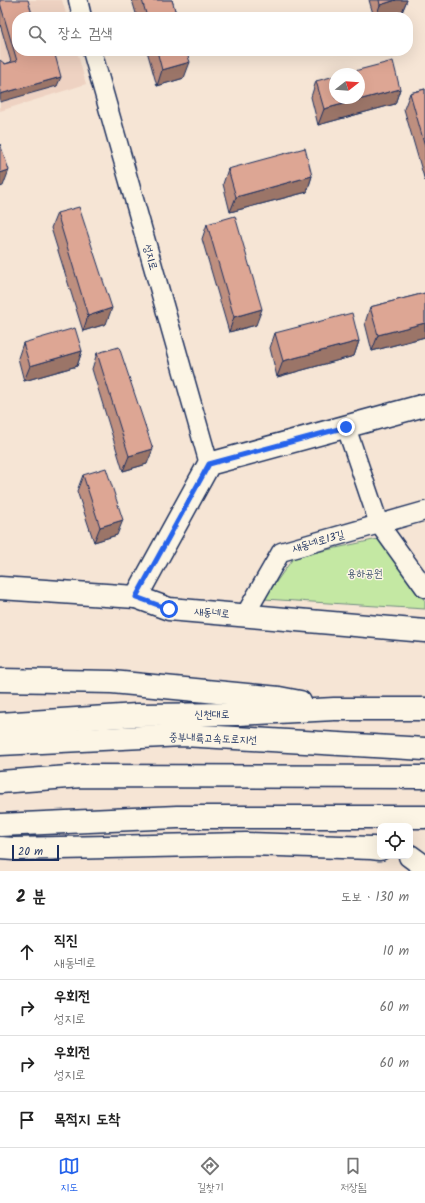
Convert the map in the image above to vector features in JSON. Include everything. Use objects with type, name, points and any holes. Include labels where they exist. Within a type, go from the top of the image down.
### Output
[{"type":"main road","points":[[136,597],[209,464],[425,405]]},
{"type":"main road","name":"새동네로","points":[[0,588],[136,597],[169,609],[425,631]]},
{"type":"main road","points":[[0,680],[112,682],[279,698],[334,709]]},
{"type":"main road","name":"신천대로","points":[[0,724],[137,715],[238,714],[334,709],[425,709]]},
{"type":"main road","name":"중부내륙고속도로지선","points":[[0,744],[183,735],[425,749]]},
{"type":"main road","points":[[0,782],[82,776],[425,777]]},
{"type":"main road","points":[[0,825],[177,817],[425,817]]},
{"type":"main road","points":[[0,848],[14,849],[246,844],[377,849]]},
{"type":"main road","points":[[413,858],[425,867]]},
{"type":"street","points":[[78,0],[81,12]]},
{"type":"street","name":"성지로","points":[[93,56],[209,464]]},
{"type":"street","points":[[346,427],[379,524],[425,588]]},
{"type":"street","name":"새동네로13길","points":[[245,615],[281,552],[425,511]]},
{"type":"shaded area","points":[[0,0],[62,0],[66,12],[12,12],[12,56],[78,56],[86,84],[0,111]]},
{"type":"green space","name":"용하공원","points":[[378,539],[425,601],[425,609],[264,599],[294,557]]},
{"type":"building","points":[[0,0],[28,0],[32,12],[12,12],[12,44]]},
{"type":"building","points":[[142,0],[172,0],[176,12],[146,12]]},
{"type":"building","points":[[379,0],[396,0],[380,5]]},
{"type":"building","points":[[16,56],[55,56],[61,77],[0,94],[0,60],[5,64],[17,61]]},
{"type":"building","points":[[158,56],[188,56],[190,62],[162,70]]},
{"type":"building","points":[[393,61],[400,89],[365,98],[365,68]]},
{"type":"building","points":[[329,78],[329,104],[343,104],[324,109],[316,81]]},
{"type":"building","points":[[425,89],[425,146],[410,93]]},
{"type":"building","points":[[0,144],[9,170],[0,173]]},
{"type":"building","points":[[305,148],[312,176],[236,197],[228,169]]},
{"type":"building","points":[[79,207],[112,308],[88,316],[57,213]]},
{"type":"building","points":[[235,216],[262,309],[234,317],[207,224]]},
{"type":"building","points":[[425,293],[425,323],[378,335],[370,307]]},
{"type":"building","points":[[352,313],[359,341],[283,361],[275,333]]},
{"type":"building","points":[[75,328],[82,351],[30,366],[23,343]]},
{"type":"building","points":[[119,347],[153,449],[129,456],[97,353]]},
{"type":"building","points":[[106,468],[123,520],[100,527],[83,475]]},
{"type":"route","points":[[169,609],[136,597],[209,464],[346,427]]}]
